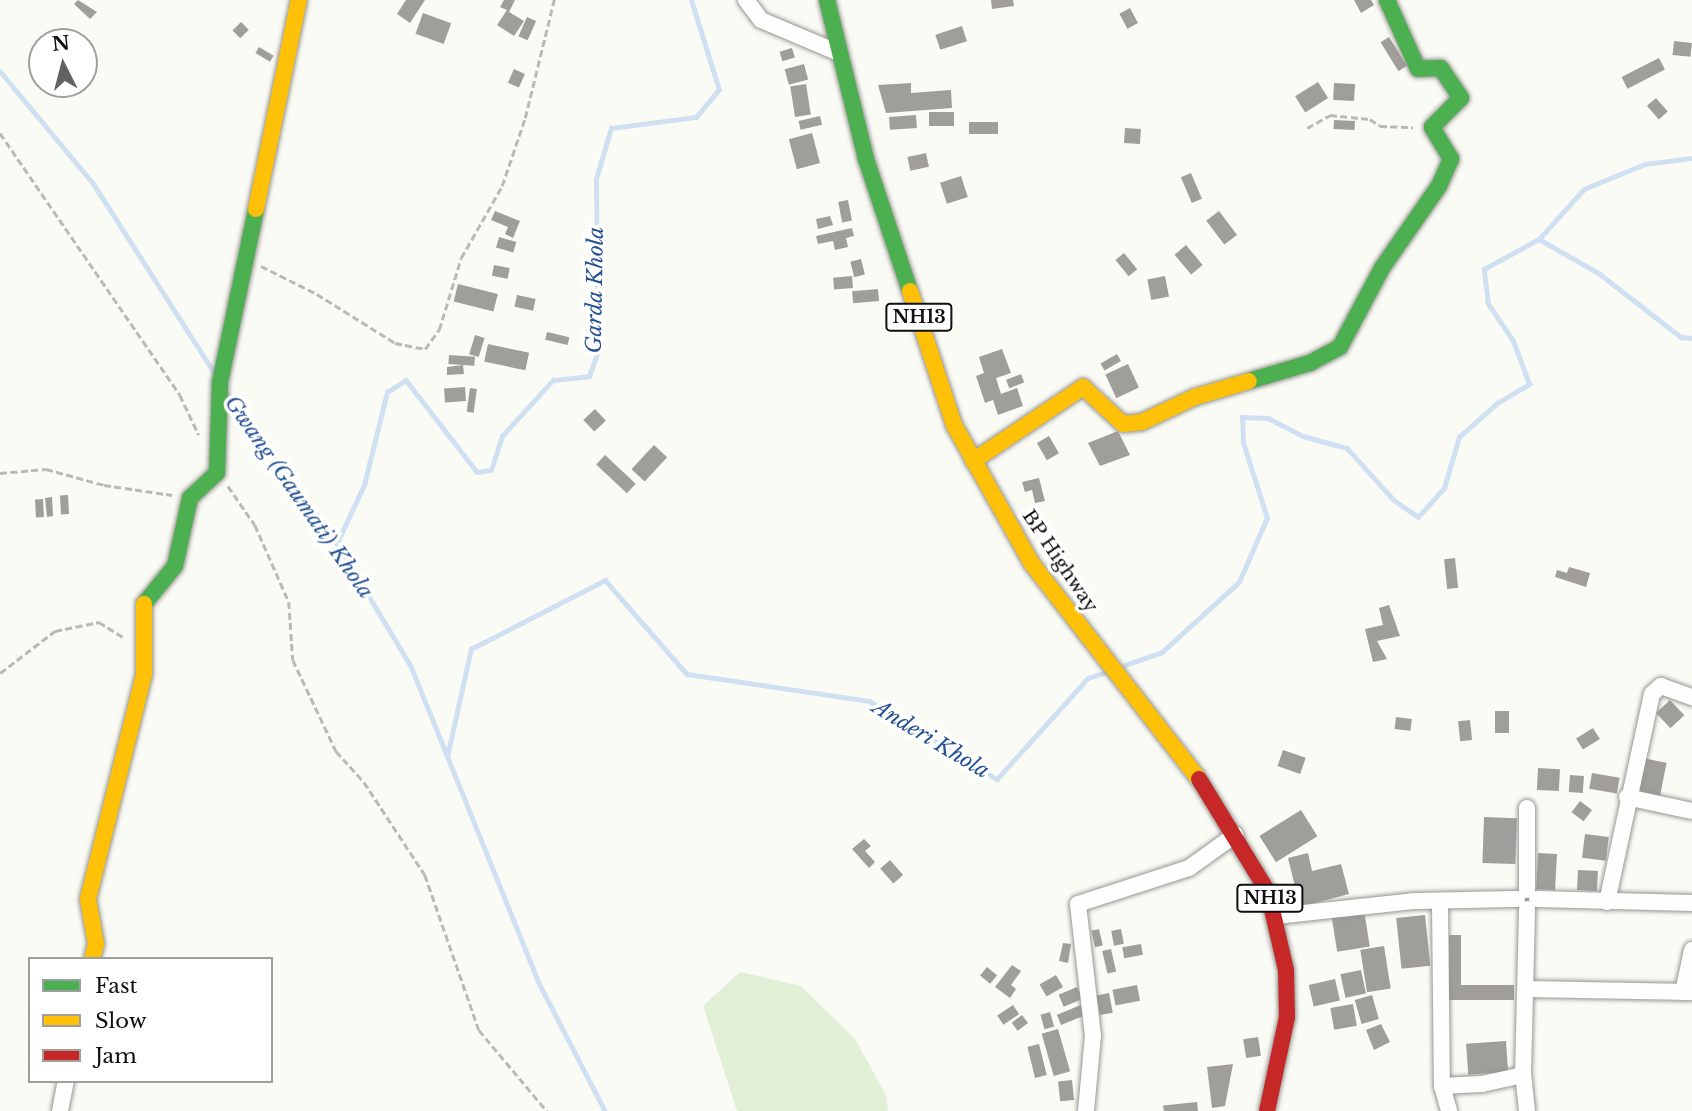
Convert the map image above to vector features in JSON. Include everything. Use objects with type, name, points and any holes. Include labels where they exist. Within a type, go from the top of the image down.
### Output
[{"type":"main road","points":[[92,957],[96,943],[88,899],[144,674],[144,603],[175,566],[190,498],[217,473],[220,382],[299,0]]},
{"type":"main road","name":"BP Highway","points":[[827,0],[866,159],[954,425],[1032,564],[1066,611],[1153,716],[1235,835],[1276,916],[1286,970],[1287,1017],[1267,1111]]},
{"type":"main road","points":[[973,461],[1083,387],[1123,424],[1142,422],[1195,397],[1310,363],[1340,347],[1382,268],[1440,186],[1451,159],[1432,127],[1461,98],[1441,68],[1418,69],[1387,0]]},
{"type":"street","points":[[746,0],[761,20],[839,53]]},
{"type":"street","points":[[1607,902],[1627,797],[1652,694],[1661,686],[1692,697]]},
{"type":"street","points":[[1627,797],[1692,811]]},
{"type":"street","points":[[1527,808],[1527,989],[1523,1075],[1527,1111]]},
{"type":"street","points":[[1086,1111],[1093,1035],[1078,904],[1189,868],[1235,835]]},
{"type":"street","points":[[1276,916],[1413,901],[1527,899],[1692,904]]},
{"type":"street","points":[[1440,902],[1442,1086],[1449,1111]]},
{"type":"street","points":[[1527,989],[1687,992],[1692,950]]},
{"type":"street","points":[[1442,1086],[1482,1084],[1523,1075]]},
{"type":"street","points":[[60,1111],[66,1083]]},
{"type":"path","points":[[246,258],[317,294],[395,343],[425,349],[439,330],[461,258],[502,187],[525,118],[554,0]]},
{"type":"path","points":[[1307,128],[1330,115],[1370,119],[1380,126],[1432,127]]},
{"type":"path","points":[[0,133],[180,395],[201,440]]},
{"type":"path","points":[[0,473],[46,469],[104,485],[190,498]]},
{"type":"path","points":[[217,473],[255,525],[289,602],[293,660],[336,751],[364,782],[425,875],[478,1030],[547,1111]]},
{"type":"path","points":[[0,664],[2,671],[55,631],[99,622],[129,643]]},
{"type":"green space","points":[[740,972],[801,986],[855,1039],[886,1095],[888,1111],[737,1111],[703,1006]]},
{"type":"building","points":[[78,0],[97,12],[90,19],[74,4]]},
{"type":"building","points":[[406,0],[425,0],[410,23],[397,14]]},
{"type":"building","points":[[504,0],[515,0],[509,12],[524,21],[514,36],[497,25],[507,10],[500,7]]},
{"type":"building","points":[[991,0],[1013,0],[1014,6],[992,9]]},
{"type":"building","points":[[1354,0],[1371,0],[1374,5],[1361,13]]},
{"type":"building","points":[[1130,8],[1138,23],[1127,29],[1119,14]]},
{"type":"building","points":[[423,13],[451,23],[444,44],[415,34]]},
{"type":"building","points":[[527,17],[536,21],[528,40],[518,36]]},
{"type":"building","points":[[241,22],[249,30],[240,38],[233,30]]},
{"type":"building","points":[[962,26],[967,41],[940,50],[935,35]]},
{"type":"building","points":[[1389,37],[1407,66],[1399,71],[1381,42]]},
{"type":"building","points":[[1674,41],[1692,43],[1690,57],[1673,55]]},
{"type":"building","points":[[259,47],[274,56],[270,62],[255,53]]},
{"type":"building","points":[[792,48],[795,58],[782,61],[780,52]]},
{"type":"building","points":[[1659,58],[1665,70],[1627,89],[1622,77]]},
{"type":"building","points":[[804,64],[808,79],[789,85],[785,69]]},
{"type":"building","points":[[514,69],[525,74],[519,88],[508,83]]},
{"type":"building","points":[[1318,82],[1328,98],[1305,112],[1295,96]]},
{"type":"building","points":[[911,83],[911,93],[951,90],[952,108],[886,113],[878,85]]},
{"type":"building","points":[[1334,83],[1355,84],[1354,101],[1333,100]]},
{"type":"building","points":[[806,84],[811,115],[795,117],[790,87]]},
{"type":"building","points":[[1656,98],[1668,112],[1659,119],[1647,106]]},
{"type":"building","points":[[929,112],[954,112],[954,126],[929,126]]},
{"type":"building","points":[[916,115],[917,128],[890,130],[889,117]]},
{"type":"building","points":[[820,116],[822,125],[801,130],[799,121]]},
{"type":"building","points":[[1334,120],[1355,121],[1355,130],[1334,129]]},
{"type":"building","points":[[969,122],[998,122],[998,134],[969,134]]},
{"type":"building","points":[[1125,128],[1141,129],[1140,144],[1124,143]]},
{"type":"building","points":[[812,133],[820,163],[797,169],[789,139]]},
{"type":"building","points":[[926,153],[929,167],[910,171],[907,157]]},
{"type":"building","points":[[1191,173],[1202,199],[1192,203],[1181,177]]},
{"type":"building","points":[[961,176],[968,197],[947,204],[940,183]]},
{"type":"building","points":[[848,200],[852,221],[842,223],[838,202]]},
{"type":"building","points":[[495,211],[520,221],[513,238],[505,234],[508,227],[491,220]]},
{"type":"building","points":[[1219,211],[1237,235],[1224,245],[1206,221]]},
{"type":"building","points":[[830,216],[833,225],[818,229],[816,219]]},
{"type":"building","points":[[852,228],[854,236],[846,238],[848,247],[835,250],[833,241],[818,244],[816,236]]},
{"type":"building","points":[[499,237],[516,242],[513,253],[496,248]]},
{"type":"building","points":[[1186,245],[1203,265],[1191,275],[1175,255]]},
{"type":"building","points":[[1124,253],[1137,269],[1129,276],[1115,260]]},
{"type":"building","points":[[861,259],[865,275],[854,277],[850,262]]},
{"type":"building","points":[[494,265],[510,268],[508,279],[492,276]]},
{"type":"building","points":[[852,276],[853,288],[834,290],[833,278]]},
{"type":"building","points":[[1165,276],[1169,297],[1151,300],[1147,279]]},
{"type":"building","points":[[458,284],[498,294],[493,311],[454,301]]},
{"type":"building","points":[[878,289],[879,301],[853,303],[852,291]]},
{"type":"building","points":[[517,295],[536,299],[533,311],[515,307]]},
{"type":"building","points":[[547,332],[569,337],[568,345],[545,340]]},
{"type":"building","points":[[475,335],[485,338],[479,357],[469,354]]},
{"type":"building","points":[[488,344],[529,353],[525,370],[484,362]]},
{"type":"building","points":[[1002,349],[1011,373],[996,378],[1001,394],[1017,388],[1023,406],[998,415],[993,400],[985,403],[976,376],[984,373],[979,357]]},
{"type":"building","points":[[1117,354],[1121,361],[1105,370],[1101,364]]},
{"type":"building","points":[[449,355],[475,357],[474,366],[448,364]]},
{"type":"building","points":[[1128,364],[1139,388],[1116,398],[1105,375]]},
{"type":"building","points":[[463,365],[464,374],[447,375],[447,367]]},
{"type":"building","points":[[1021,374],[1024,382],[1009,388],[1006,380]]},
{"type":"building","points":[[465,387],[466,401],[445,402],[444,388]]},
{"type":"building","points":[[470,388],[477,389],[474,413],[467,412]]},
{"type":"building","points":[[595,409],[606,421],[594,432],[583,420]]},
{"type":"building","points":[[1118,431],[1130,455],[1100,466],[1088,443]]},
{"type":"building","points":[[1049,436],[1059,453],[1047,460],[1037,443]]},
{"type":"building","points":[[654,445],[667,457],[645,481],[631,469]]},
{"type":"building","points":[[605,455],[636,484],[627,493],[596,465]]},
{"type":"building","points":[[1039,478],[1045,501],[1035,503],[1032,490],[1025,492],[1022,482]]},
{"type":"building","points":[[60,495],[68,495],[69,514],[61,514]]},
{"type":"building","points":[[52,497],[53,516],[47,517],[45,498]]},
{"type":"building","points":[[35,499],[43,499],[44,517],[36,517]]},
{"type":"building","points":[[1455,558],[1458,588],[1447,589],[1444,559]]},
{"type":"building","points":[[1569,567],[1590,573],[1586,587],[1555,577],[1557,570],[1567,573]]},
{"type":"building","points":[[1389,605],[1400,636],[1377,641],[1387,659],[1373,662],[1365,629],[1383,625],[1379,608]]},
{"type":"building","points":[[1670,700],[1684,715],[1670,728],[1656,713]]},
{"type":"building","points":[[1495,711],[1509,711],[1509,733],[1495,733]]},
{"type":"building","points":[[1396,717],[1412,719],[1410,731],[1395,729]]},
{"type":"building","points":[[1470,720],[1472,740],[1460,741],[1458,721]]},
{"type":"building","points":[[1593,728],[1600,739],[1583,750],[1576,739]]},
{"type":"building","points":[[1283,750],[1306,758],[1300,774],[1277,766]]},
{"type":"building","points":[[1642,758],[1667,763],[1660,798],[1635,793]]},
{"type":"building","points":[[1538,768],[1560,769],[1559,791],[1537,790]]},
{"type":"building","points":[[1592,773],[1620,778],[1617,794],[1589,789]]},
{"type":"building","points":[[1570,775],[1584,776],[1583,793],[1569,792]]},
{"type":"building","points":[[1580,801],[1592,810],[1584,821],[1572,812]]},
{"type":"building","points":[[1301,810],[1317,836],[1276,862],[1259,836]]},
{"type":"building","points":[[1484,817],[1517,818],[1515,864],[1482,863]]},
{"type":"building","points":[[1585,834],[1609,837],[1606,861],[1582,858]]},
{"type":"building","points":[[864,839],[871,846],[865,851],[875,862],[869,868],[852,849]]},
{"type":"building","points":[[1308,853],[1312,871],[1341,864],[1349,894],[1300,907],[1288,858]]},
{"type":"building","points":[[1538,853],[1557,854],[1555,890],[1536,889]]},
{"type":"building","points":[[890,860],[903,875],[893,884],[880,869]]},
{"type":"building","points":[[1578,870],[1598,871],[1597,891],[1577,890]]},
{"type":"building","points":[[1364,910],[1370,947],[1337,952],[1331,915]]},
{"type":"building","points":[[1425,915],[1430,966],[1401,969],[1396,918]]},
{"type":"building","points":[[1099,929],[1103,946],[1095,947],[1091,931]]},
{"type":"building","points":[[1121,929],[1124,944],[1114,946],[1111,931]]},
{"type":"building","points":[[1449,935],[1461,935],[1461,985],[1514,985],[1514,1000],[1449,1000]]},
{"type":"building","points":[[1063,943],[1071,944],[1068,963],[1059,961]]},
{"type":"building","points":[[1141,944],[1143,955],[1124,958],[1122,947]]},
{"type":"building","points":[[1384,946],[1391,988],[1367,992],[1360,950]]},
{"type":"building","points":[[1111,949],[1116,971],[1107,973],[1102,951]]},
{"type":"building","points":[[1012,965],[1021,971],[1011,985],[1016,989],[1010,998],[995,987]]},
{"type":"building","points":[[987,967],[997,975],[990,984],[980,976]]},
{"type":"building","points":[[1361,970],[1366,993],[1345,998],[1340,974]]},
{"type":"building","points":[[1056,975],[1063,987],[1047,997],[1040,984]]},
{"type":"building","points":[[1335,979],[1340,1000],[1314,1007],[1309,985]]},
{"type":"building","points":[[1137,985],[1140,1001],[1116,1005],[1112,990]]},
{"type":"building","points":[[1077,987],[1082,999],[1064,1007],[1059,995]]},
{"type":"building","points":[[1109,993],[1113,1013],[1100,1015],[1096,995]]},
{"type":"building","points":[[1372,995],[1379,1019],[1362,1024],[1355,1000]]},
{"type":"building","points":[[1353,1004],[1357,1026],[1334,1030],[1330,1008]]},
{"type":"building","points":[[1013,1005],[1019,1014],[1003,1025],[997,1016]]},
{"type":"building","points":[[1081,1005],[1085,1015],[1061,1025],[1057,1015]]},
{"type":"building","points":[[1050,1012],[1054,1026],[1045,1029],[1040,1015]]},
{"type":"building","points":[[1022,1015],[1028,1023],[1018,1031],[1012,1023]]},
{"type":"building","points":[[1381,1024],[1390,1042],[1374,1050],[1366,1030]]},
{"type":"building","points":[[1058,1029],[1070,1071],[1054,1076],[1042,1034]]},
{"type":"building","points":[[1258,1037],[1261,1056],[1246,1058],[1243,1039]]},
{"type":"building","points":[[1506,1041],[1508,1072],[1468,1075],[1466,1044]]},
{"type":"building","points":[[1039,1044],[1047,1075],[1035,1078],[1027,1047]]},
{"type":"building","points":[[1233,1064],[1225,1106],[1212,1108],[1207,1067]]},
{"type":"building","points":[[1072,1080],[1074,1100],[1060,1101],[1058,1081]]},
{"type":"building","points":[[1197,1102],[1198,1111],[1164,1111],[1163,1106]]},
{"type":"waterway","name":"Garda Khola","points":[[337,543],[364,485],[387,392],[406,380],[477,472],[491,470],[502,436],[553,380],[589,376],[598,351],[596,179],[611,128],[696,117],[719,90],[691,0]]},
{"type":"waterway","name":"Gwang (Gaumati) Khola","points":[[0,71],[93,183],[214,372]]},
{"type":"waterway","name":"Anderi Khola","points":[[1125,665],[1162,652],[1239,582],[1267,518],[1243,443],[1242,417],[1268,418],[1303,436],[1347,448],[1394,500],[1418,517],[1444,488],[1459,437],[1496,404],[1529,384],[1513,341],[1488,304],[1484,269],[1539,239],[1584,189],[1645,164],[1692,158]]},
{"type":"waterway","points":[[1539,239],[1600,274],[1681,337],[1692,338]]},
{"type":"waterway","name":"Gwang (Gaumati) Khola","points":[[228,394],[337,543],[411,666],[538,981],[605,1111]]},
{"type":"waterway","name":"Anderi Khola","points":[[447,757],[471,649],[605,580],[687,674],[869,701],[997,779],[1088,678],[1107,672]]},
{"type":"traffic: fast","points":[[827,0],[866,159],[910,291]]},
{"type":"traffic: fast","points":[[1249,381],[1310,363],[1340,347],[1382,268],[1439,186],[1451,159],[1432,127],[1461,98],[1441,68],[1418,69],[1387,0]]},
{"type":"traffic: fast","points":[[144,604],[175,566],[190,498],[217,473],[220,382],[256,209]]},
{"type":"traffic: slow","points":[[256,209],[299,0]]},
{"type":"traffic: slow","points":[[910,291],[954,425],[1032,564],[1199,779]]},
{"type":"traffic: slow","points":[[973,461],[1083,387],[1123,424],[1142,422],[1195,397],[1249,381]]},
{"type":"traffic: slow","points":[[93,957],[96,944],[88,899],[144,674],[144,604]]},
{"type":"traffic: jam","points":[[1199,779],[1268,892],[1286,970],[1287,1017],[1267,1111]]}]
